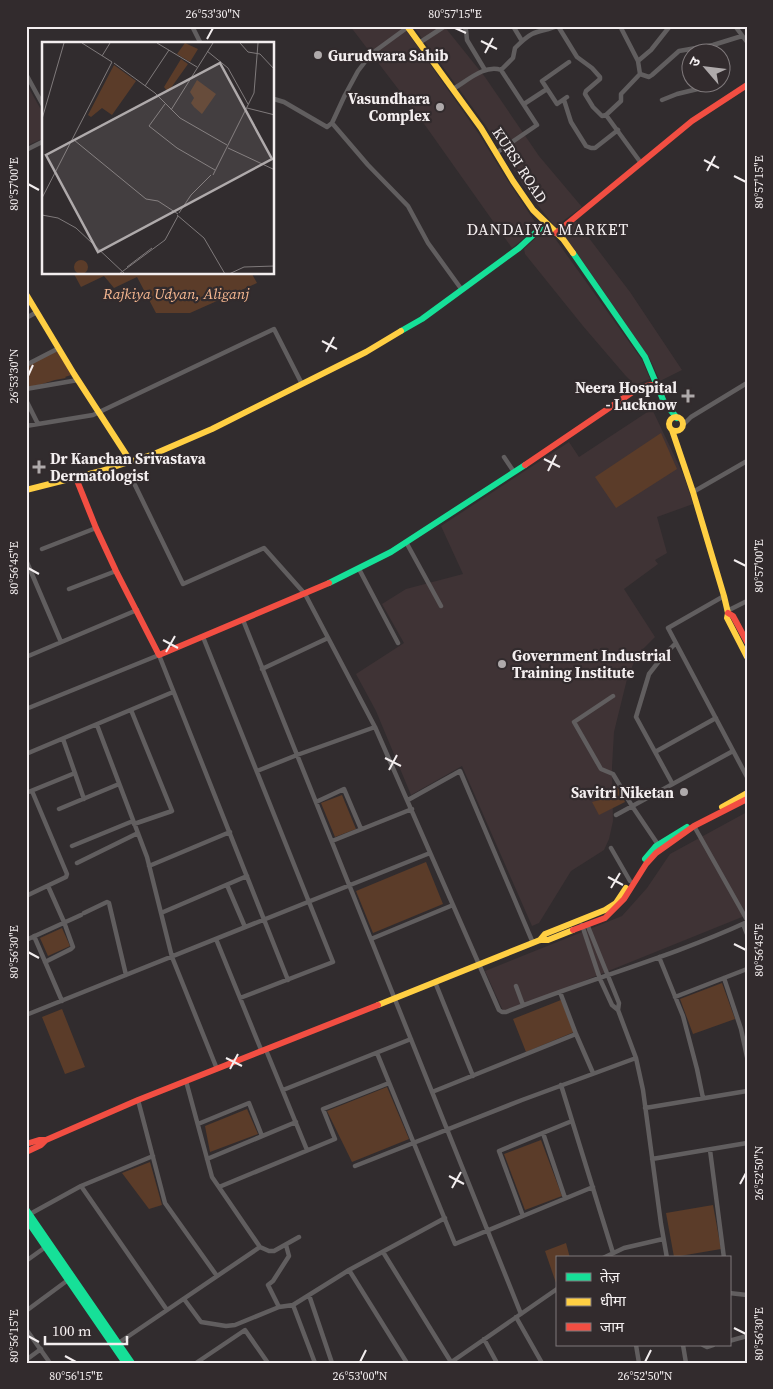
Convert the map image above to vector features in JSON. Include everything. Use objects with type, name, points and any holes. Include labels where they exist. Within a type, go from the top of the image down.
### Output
[{"type":"main road","name":"KURSI ROAD","points":[[408,27],[481,128],[533,210],[563,239],[645,357],[664,402],[678,418]]},
{"type":"main road","points":[[556,233],[692,121],[747,85]]},
{"type":"main road","points":[[26,490],[101,472],[154,454],[212,430],[366,352],[422,319],[520,248],[546,223]]},
{"type":"main road","points":[[26,294],[131,462]]},
{"type":"main road","points":[[76,478],[96,528],[116,571],[138,610],[158,655],[305,594],[392,552],[640,387],[652,384],[658,388]]},
{"type":"main road","points":[[664,402],[669,426],[677,429]]},
{"type":"main road","points":[[669,422],[672,418],[678,418],[682,422],[677,429],[676,446],[693,492],[724,596],[727,618],[747,657]]},
{"type":"main road","points":[[727,612],[734,618],[747,642]]},
{"type":"main road","points":[[584,924],[616,903],[644,861],[659,847],[747,793]]},
{"type":"main road","points":[[26,1144],[46,1140],[138,1100],[395,999],[540,940],[545,934],[605,918],[624,899],[659,847],[694,826],[747,799]]},
{"type":"main road","points":[[26,1152],[41,1146],[46,1140]]},
{"type":"main road","points":[[27,1214],[116,1344],[124,1363]]},
{"type":"main road","points":[[48,1246],[68,1280],[132,1363]]},
{"type":"street","points":[[192,26],[201,42]]},
{"type":"street","points":[[420,42],[445,26]]},
{"type":"street","points":[[464,26],[467,40],[485,70]]},
{"type":"street","points":[[513,26],[522,41]]},
{"type":"street","points":[[501,70],[514,58],[515,48],[522,41],[533,34],[557,26],[577,57],[592,68],[600,77],[585,94],[593,107],[601,115],[604,116],[622,101],[622,94],[640,74]]},
{"type":"street","points":[[620,26],[638,61],[640,74]]},
{"type":"street","points":[[638,61],[651,50],[670,26]]},
{"type":"street","points":[[275,99],[284,102],[327,127],[332,123],[361,66],[371,54],[408,27]]},
{"type":"street","points":[[737,27],[747,42]]},
{"type":"street","points":[[725,42],[742,36]]},
{"type":"street","points":[[640,74],[649,77],[680,51]]},
{"type":"street","points":[[569,62],[542,82],[557,104],[565,99],[570,122],[586,146],[596,148],[618,130]]},
{"type":"street","points":[[453,88],[485,70],[494,68],[501,70],[524,104],[537,124],[496,153]]},
{"type":"street","points":[[26,74],[42,103]]},
{"type":"street","points":[[524,104],[547,89]]},
{"type":"street","points":[[662,100],[685,92]]},
{"type":"street","points":[[606,114],[641,163]]},
{"type":"street","points":[[332,123],[368,165],[408,206],[428,243],[462,290]]},
{"type":"street","points":[[26,150],[42,142]]},
{"type":"street","points":[[26,318],[37,312]]},
{"type":"street","points":[[26,426],[93,415],[274,329],[302,384]]},
{"type":"street","points":[[26,365],[59,348]]},
{"type":"street","points":[[26,389],[78,380]]},
{"type":"street","points":[[677,429],[691,417],[747,383]]},
{"type":"street","points":[[26,400],[38,424]]},
{"type":"street","points":[[678,418],[691,417]]},
{"type":"street","points":[[504,457],[514,472]]},
{"type":"street","points":[[693,492],[747,461]]},
{"type":"street","points":[[134,483],[182,584],[264,548],[305,594],[374,727],[502,1012],[659,957],[745,922]]},
{"type":"street","points":[[42,549],[96,528]]},
{"type":"street","points":[[406,542],[441,606]]},
{"type":"street","points":[[26,560],[61,642]]},
{"type":"street","points":[[359,569],[398,643]]},
{"type":"street","points":[[69,590],[116,571]]},
{"type":"street","points":[[724,596],[668,628],[747,776]]},
{"type":"street","points":[[727,612],[747,601]]},
{"type":"street","points":[[27,655],[138,610]]},
{"type":"street","points":[[243,620],[521,1314]]},
{"type":"street","points":[[203,637],[332,962],[240,998]]},
{"type":"street","points":[[262,668],[328,638]]},
{"type":"street","points":[[672,783],[636,717],[649,674],[676,643]]},
{"type":"street","points":[[26,709],[158,655],[288,980]]},
{"type":"street","points":[[26,754],[174,692]]},
{"type":"street","points":[[613,696],[574,722],[601,769],[613,774],[659,847]]},
{"type":"street","points":[[72,846],[134,822],[172,811],[131,710]]},
{"type":"street","points":[[655,752],[716,718]]},
{"type":"street","points":[[97,724],[149,866],[172,956],[217,1069]]},
{"type":"street","points":[[257,771],[374,727]]},
{"type":"street","points":[[63,739],[84,799]]},
{"type":"street","points":[[616,815],[733,751]]},
{"type":"street","points":[[408,800],[460,771],[533,943]]},
{"type":"street","points":[[26,793],[75,773]]},
{"type":"street","points":[[59,809],[119,784]]},
{"type":"street","points":[[316,802],[344,789],[361,829]]},
{"type":"street","points":[[26,896],[66,877],[67,874],[32,791]]},
{"type":"street","points":[[332,841],[412,809]]},
{"type":"street","points":[[694,826],[745,922],[747,934]]},
{"type":"street","points":[[149,866],[230,832]]},
{"type":"street","points":[[77,863],[138,833]]},
{"type":"street","points":[[611,848],[630,881]]},
{"type":"street","points":[[26,1015],[430,853]]},
{"type":"street","points":[[161,913],[247,876]]},
{"type":"street","points":[[227,885],[245,927]]},
{"type":"street","points":[[45,962],[73,946],[48,886]]},
{"type":"street","points":[[26,940],[107,902],[109,903],[126,975]]},
{"type":"street","points":[[371,939],[453,905]]},
{"type":"street","points":[[584,924],[619,1003],[618,1010],[636,1058],[667,1256]]},
{"type":"street","points":[[584,924],[600,978],[612,1005],[618,1010]]},
{"type":"street","points":[[34,936],[62,1001]]},
{"type":"street","points":[[216,939],[240,998],[283,1090],[307,1150]]},
{"type":"street","points":[[659,957],[686,1025],[698,1069],[703,1098]]},
{"type":"street","points":[[675,997],[747,969]]},
{"type":"street","points":[[724,978],[741,1028],[747,1057]]},
{"type":"street","points":[[435,982],[473,1076]]},
{"type":"street","points":[[516,986],[523,1005]]},
{"type":"street","points":[[560,992],[593,1073]]},
{"type":"street","points":[[432,1092],[576,1034]]},
{"type":"street","points":[[283,1090],[411,1039]]},
{"type":"street","points":[[377,1053],[456,1244],[593,1187]]},
{"type":"street","points":[[355,1166],[561,1085],[636,1058]]},
{"type":"street","points":[[186,1081],[212,1177],[260,1247],[272,1252],[299,1237]]},
{"type":"street","points":[[219,1187],[335,1139],[323,1110],[389,1083]]},
{"type":"street","points":[[561,1085],[617,1256]]},
{"type":"street","points":[[645,1108],[747,1091]]},
{"type":"street","points":[[138,1100],[165,1202],[216,1276]]},
{"type":"street","points":[[198,1124],[249,1103],[262,1136]]},
{"type":"street","points":[[523,1216],[499,1151],[572,1121]]},
{"type":"street","points":[[207,1159],[296,1122]]},
{"type":"street","points":[[544,1133],[565,1198]]},
{"type":"street","points":[[652,1159],[747,1143]]},
{"type":"street","points":[[710,1150],[724,1256]]},
{"type":"street","points":[[27,1214],[81,1186],[153,1156]]},
{"type":"street","points":[[81,1186],[167,1310]]},
{"type":"street","points":[[184,1298],[201,1322],[226,1326],[235,1325],[279,1307],[293,1305],[349,1270],[445,1218]]},
{"type":"street","points":[[607,1256],[624,1248],[664,1239]]},
{"type":"street","points":[[279,1307],[268,1285],[273,1281],[289,1256],[286,1245]]},
{"type":"street","points":[[26,1261],[48,1246]]},
{"type":"street","points":[[116,1344],[260,1247]]},
{"type":"street","points":[[383,1252],[450,1362],[556,1290]]},
{"type":"street","points":[[349,1270],[407,1363]]},
{"type":"street","points":[[26,1311],[68,1280]]},
{"type":"street","points":[[730,1293],[747,1295]]},
{"type":"street","points":[[309,1295],[332,1363]]},
{"type":"street","points":[[293,1305],[314,1363]]},
{"type":"street","points":[[516,1318],[542,1363]]},
{"type":"street","points":[[26,1329],[50,1363]]},
{"type":"street","points":[[200,1362],[245,1330],[266,1362]]},
{"type":"street","points":[[730,1341],[747,1336]]},
{"type":"street","points":[[484,1339],[497,1363]]},
{"type":"street","points":[[636,1346],[639,1363]]},
{"type":"street","points":[[683,1346],[686,1363]]},
{"type":"street","points":[[26,1360],[41,1349]]},
{"type":"shaded area","name":"DANDAIYA MARKET","points":[[350,26],[403,26],[479,134],[535,222],[530,233],[512,248],[415,111]]},
{"type":"shaded area","name":"DANDAIYA MARKET","points":[[413,26],[444,26],[485,77],[539,156],[582,207],[555,227],[526,190],[486,126]]},
{"type":"shaded area","points":[[26,83],[42,111],[42,139],[26,146]]},
{"type":"shaded area","name":"DANDAIYA MARKET","points":[[576,221],[630,292],[682,370],[660,381],[650,359],[561,232]]},
{"type":"shaded area","name":"DANDAIYA MARKET","points":[[545,229],[554,237],[642,360],[650,379],[635,385],[625,375],[525,254],[524,249]]},
{"type":"shaded area","name":"Government Industrial Training Institute","points":[[652,409],[684,476],[693,504],[657,517],[667,553],[655,560],[658,564],[624,589],[655,637],[637,655],[627,679],[614,732],[612,767],[613,821],[609,839],[604,850],[571,871],[539,923],[532,926],[462,766],[411,795],[376,711],[356,674],[404,643],[382,604],[406,589],[463,574],[441,526],[569,442],[579,457]]},
{"type":"shaded area","points":[[747,812],[747,915],[504,1013],[485,971],[622,916],[647,888],[670,854]]},
{"type":"green space","name":"Rajkiya Udyan, Aliganj","points":[[75,275],[253,275],[257,283],[190,313],[156,313],[137,277],[114,288],[104,276],[81,287]]},
{"type":"green space","points":[[59,348],[74,374],[26,389],[26,365]]},
{"type":"green space","points":[[661,433],[677,469],[616,508],[595,477]]},
{"type":"green space","points":[[618,787],[625,802],[599,815],[592,802],[599,800],[597,795]]},
{"type":"green space","points":[[342,795],[356,829],[335,837],[321,803]]},
{"type":"green space","points":[[426,862],[443,904],[373,933],[356,891]]},
{"type":"green space","points":[[62,928],[70,946],[48,956],[40,938]]},
{"type":"green space","points":[[722,983],[735,1019],[693,1034],[680,999]]},
{"type":"green space","points":[[561,1000],[574,1032],[526,1052],[513,1019]]},
{"type":"green space","points":[[62,1009],[85,1067],[65,1074],[42,1017]]},
{"type":"green space","points":[[387,1087],[409,1139],[352,1162],[327,1111]]},
{"type":"green space","points":[[247,1109],[258,1134],[210,1152],[205,1126]]},
{"type":"green space","points":[[541,1140],[562,1196],[525,1210],[504,1154]]},
{"type":"green space","points":[[150,1162],[162,1205],[149,1209],[122,1173]]},
{"type":"green space","points":[[713,1205],[721,1249],[674,1256],[666,1213]]},
{"type":"green space","points":[[566,1243],[569,1256],[556,1256],[556,1283],[545,1251]]},
{"type":"traffic: fast","points":[[401,331],[422,319],[519,248],[546,223]]},
{"type":"traffic: fast","points":[[573,253],[645,357],[664,402],[677,418]]},
{"type":"traffic: fast","points":[[329,583],[391,552],[525,465]]},
{"type":"traffic: fast","points":[[645,859],[656,846],[687,827]]},
{"type":"traffic: fast","points":[[26,1209],[132,1363]]},
{"type":"traffic: fast","points":[[26,1219],[125,1363]]},
{"type":"traffic: slow","points":[[407,26],[481,128],[533,210],[563,239],[573,253]]},
{"type":"traffic: slow","points":[[26,294],[74,374],[131,462]]},
{"type":"traffic: slow","points":[[26,490],[101,471],[154,454],[212,429],[366,352],[401,331]]},
{"type":"traffic: slow","points":[[676,417],[681,419],[683,424],[681,429],[676,431],[671,429],[669,424],[671,419],[676,417]]},
{"type":"traffic: slow","points":[[672,430],[693,492],[724,596],[728,613],[727,618],[747,657]]},
{"type":"traffic: slow","points":[[722,807],[747,793]]},
{"type":"traffic: slow","points":[[540,940],[545,934],[605,910],[616,903],[626,888]]},
{"type":"traffic: slow","points":[[378,1005],[540,940],[548,940],[573,930]]},
{"type":"traffic: jam","points":[[556,233],[692,121],[747,85]]},
{"type":"traffic: jam","points":[[525,465],[640,387],[652,385],[658,388]]},
{"type":"traffic: jam","points":[[76,478],[116,571],[159,655],[329,583]]},
{"type":"traffic: jam","points":[[728,613],[733,616],[747,642]]},
{"type":"traffic: jam","points":[[573,930],[605,918],[624,899],[646,864],[656,853],[694,826],[747,799]]},
{"type":"traffic: jam","points":[[26,1152],[41,1145],[46,1140],[138,1100],[378,1005]]},
{"type":"traffic: jam","points":[[26,1144],[46,1140]]},
{"type":"place","name":"Gurudwara Sahib","points":[[318,55]]},
{"type":"place","name":"Vasundhara Complex","points":[[440,107]]},
{"type":"place","name":"Neera Hospital - Lucknow","points":[[688,396]]},
{"type":"place","name":"Dr Kanchan Srivastava Dermatologist","points":[[39,467]]},
{"type":"place","name":"Government Industrial Training Institute","points":[[502,664]]},
{"type":"place","name":"Savitri Niketan","points":[[684,792]]},
{"type":"district","name":"DANDAIYA MARKET","points":[[548,229]]}]
